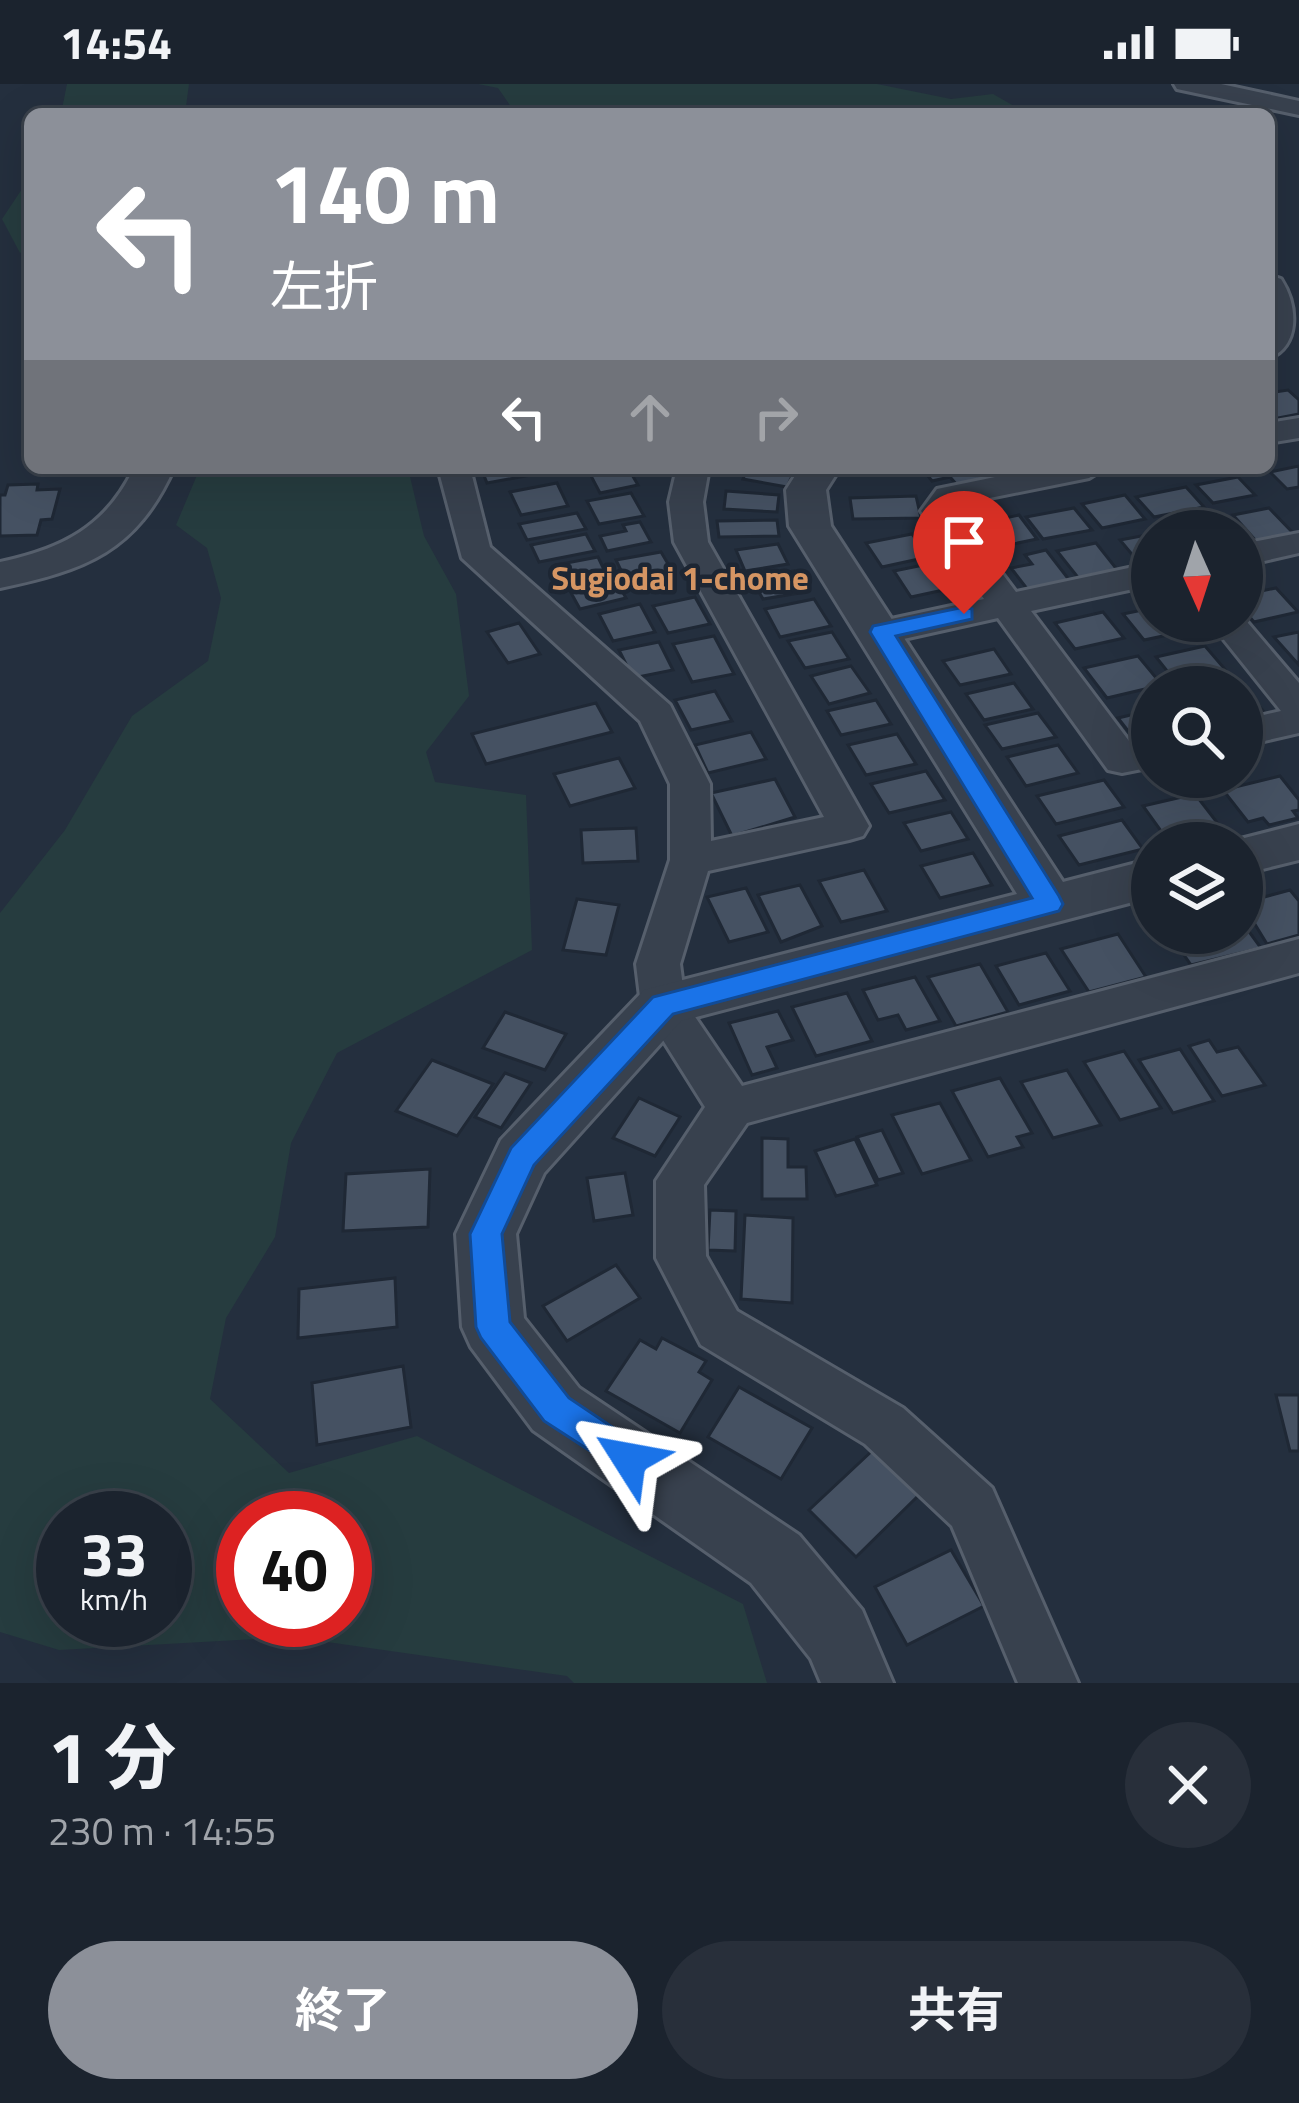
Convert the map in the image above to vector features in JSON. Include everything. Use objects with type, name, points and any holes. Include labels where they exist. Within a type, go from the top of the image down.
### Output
[{"type":"street","points":[[1186,84],[1299,108]]},
{"type":"street","points":[[1275,297],[1285,316],[1275,344]]},
{"type":"street","points":[[0,574],[77,553],[124,525],[151,474]]},
{"type":"street","points":[[455,474],[474,551],[656,715],[690,784],[691,860],[658,964],[663,1005],[731,1108]]},
{"type":"street","points":[[691,860],[849,826],[691,542],[686,502],[692,474]]},
{"type":"street","points":[[816,474],[806,490],[810,526],[1050,904]]},
{"type":"street","points":[[1059,474],[950,496],[938,511],[1122,760],[1131,758]]},
{"type":"street","points":[[1263,551],[1299,543]]},
{"type":"street","points":[[881,632],[1131,578]]},
{"type":"street","points":[[1244,642],[1299,708]]},
{"type":"street","points":[[1263,728],[1299,720]]},
{"type":"street","points":[[1263,851],[1299,842]]},
{"type":"street","points":[[856,1683],[836,1635],[775,1559],[556,1409],[493,1327],[486,1234],[522,1157],[663,1005],[1131,883]]},
{"type":"street","points":[[1048,1683],[972,1508],[884,1426],[719,1328],[681,1258],[680,1181],[731,1108],[1299,956]]},
{"type":"green space","points":[[67,84],[189,84],[186,108],[62,108]]},
{"type":"green space","points":[[478,84],[877,84],[951,99],[993,94],[1018,108],[512,108],[498,88]]},
{"type":"green space","points":[[24,186],[24,250],[20,253],[2,219]]},
{"type":"green space","points":[[197,474],[409,474],[424,536],[456,594],[469,696],[426,752],[435,782],[526,795],[532,950],[337,1053],[291,1143],[275,1237],[226,1318],[210,1399],[289,1473],[417,1436],[743,1604],[767,1683],[574,1683],[567,1676],[363,1647],[372,1647],[372,1491],[216,1491],[216,1641],[192,1643],[192,1491],[36,1491],[36,1643],[0,1632],[0,913],[65,830],[132,716],[208,661],[221,598],[207,548],[176,525]]},
{"type":"green space","points":[[49,1647],[113,1647],[59,1650]]},
{"type":"building","points":[[1288,390],[1299,400],[1299,414],[1275,419],[1275,392]]},
{"type":"building","points":[[1299,466],[1299,487],[1287,489],[1272,474]]},
{"type":"building","points":[[483,474],[536,474],[487,483]]},
{"type":"building","points":[[590,474],[632,474],[638,485],[600,493]]},
{"type":"building","points":[[745,474],[793,474],[787,487],[743,479]]},
{"type":"building","points":[[927,474],[984,474],[988,479],[957,485],[950,477],[932,481]]},
{"type":"building","points":[[1238,477],[1255,495],[1213,503],[1196,485]]},
{"type":"building","points":[[557,483],[568,506],[521,515],[510,492]]},
{"type":"building","points":[[38,484],[37,490],[60,489],[52,519],[41,520],[37,535],[0,536],[0,495],[5,495],[8,485]]},
{"type":"building","points":[[1186,487],[1204,507],[1148,510],[1136,497]]},
{"type":"building","points":[[726,491],[779,495],[777,512],[724,509]]},
{"type":"building","points":[[631,493],[644,516],[599,524],[587,501]]},
{"type":"building","points":[[1125,495],[1138,510],[1131,510],[1131,522],[1102,528],[1082,504]]},
{"type":"building","points":[[916,496],[921,518],[853,519],[850,498]]},
{"type":"building","points":[[1074,508],[1092,530],[1043,539],[1026,517]]},
{"type":"building","points":[[1269,508],[1294,534],[1263,541],[1263,510],[1259,510]]},
{"type":"building","points":[[577,513],[586,529],[527,540],[519,524]]},
{"type":"building","points":[[1019,515],[1037,539],[984,550],[967,526]]},
{"type":"building","points":[[777,520],[779,536],[719,537],[717,521]]},
{"type":"building","points":[[640,522],[651,542],[607,551],[600,536],[626,531],[623,525]]},
{"type":"building","points":[[586,534],[595,551],[539,562],[531,545]]},
{"type":"building","points":[[912,534],[928,557],[882,567],[866,543]]},
{"type":"building","points":[[1096,543],[1119,572],[1080,580],[1057,551]]},
{"type":"building","points":[[778,544],[788,564],[745,571],[736,550]]},
{"type":"building","points":[[1046,550],[1070,581],[1028,590],[1011,568],[1032,564],[1025,555]]},
{"type":"building","points":[[661,552],[674,574],[627,583],[616,560]]},
{"type":"building","points":[[598,557],[607,576],[565,584],[556,565]]},
{"type":"building","points":[[943,561],[962,586],[911,597],[894,571]]},
{"type":"building","points":[[794,571],[805,592],[763,599],[751,578]]},
{"type":"building","points":[[616,580],[626,598],[580,609],[570,591]]},
{"type":"building","points":[[1276,588],[1298,612],[1263,620],[1263,591]]},
{"type":"building","points":[[695,597],[710,624],[668,633],[653,606]]},
{"type":"building","points":[[814,599],[831,626],[780,637],[765,609]]},
{"type":"building","points":[[640,604],[655,632],[613,641],[599,614]]},
{"type":"building","points":[[1103,612],[1124,638],[1075,649],[1055,623]]},
{"type":"building","points":[[519,623],[540,654],[508,663],[487,632]]},
{"type":"building","points":[[832,632],[849,659],[805,668],[788,641]]},
{"type":"building","points":[[1299,632],[1299,665],[1274,637]]},
{"type":"building","points":[[714,636],[734,674],[692,682],[673,644]]},
{"type":"building","points":[[659,642],[673,670],[633,678],[619,650]]},
{"type":"building","points":[[1205,646],[1222,666],[1163,666],[1156,657]]},
{"type":"building","points":[[994,649],[1011,674],[960,685],[943,661]]},
{"type":"building","points":[[1138,656],[1146,666],[1131,666],[1131,692],[1107,698],[1084,668]]},
{"type":"building","points":[[851,666],[870,693],[829,704],[811,676]]},
{"type":"building","points":[[1014,683],[1033,709],[984,720],[966,694]]},
{"type":"building","points":[[715,691],[732,721],[691,730],[675,700]]},
{"type":"building","points":[[876,700],[891,724],[841,735],[827,711]]},
{"type":"building","points":[[596,703],[612,732],[486,764],[472,734]]},
{"type":"building","points":[[1038,713],[1056,737],[1002,749],[985,725]]},
{"type":"building","points":[[1131,715],[1131,735],[1118,718]]},
{"type":"building","points":[[751,732],[766,759],[708,773],[695,745]]},
{"type":"building","points":[[897,734],[916,764],[866,775],[848,745]]},
{"type":"building","points":[[1058,745],[1078,773],[1026,786],[1007,757]]},
{"type":"building","points":[[619,758],[635,788],[570,806],[554,774]]},
{"type":"building","points":[[926,771],[945,800],[889,813],[871,784]]},
{"type":"building","points":[[1280,776],[1299,800],[1299,810],[1293,811],[1298,818],[1269,825],[1263,818],[1248,822],[1229,798],[1263,798],[1263,780]]},
{"type":"building","points":[[775,779],[795,817],[732,836],[711,793]]},
{"type":"building","points":[[1104,780],[1124,807],[1056,824],[1037,796]]},
{"type":"building","points":[[1198,798],[1217,822],[1154,822],[1143,806]]},
{"type":"building","points":[[951,812],[968,839],[921,851],[904,823]]},
{"type":"building","points":[[1122,820],[1131,832],[1131,852],[1079,865],[1059,836]]},
{"type":"building","points":[[636,828],[638,861],[583,863],[581,830]]},
{"type":"building","points":[[973,853],[992,885],[940,898],[921,866]]},
{"type":"building","points":[[864,870],[887,911],[841,922],[819,881]]},
{"type":"building","points":[[800,885],[822,926],[781,942],[758,895]]},
{"type":"building","points":[[746,888],[768,932],[729,942],[707,897]]},
{"type":"building","points":[[1290,890],[1299,901],[1299,935],[1267,944],[1263,897]]},
{"type":"building","points":[[577,899],[619,905],[606,955],[563,950]]},
{"type":"building","points":[[1118,934],[1146,977],[1089,992],[1061,949]]},
{"type":"building","points":[[1046,953],[1070,991],[1019,1005],[996,966]]},
{"type":"building","points":[[1183,954],[1236,954],[1191,965]]},
{"type":"building","points":[[980,964],[1008,1012],[956,1026],[928,977]]},
{"type":"building","points":[[915,977],[940,1021],[906,1030],[898,1015],[878,1020],[863,990]]},
{"type":"building","points":[[847,993],[872,1041],[816,1056],[792,1007]]},
{"type":"building","points":[[778,1011],[793,1040],[767,1047],[777,1068],[752,1075],[729,1023]]},
{"type":"building","points":[[505,1012],[566,1034],[545,1070],[483,1048]]},
{"type":"building","points":[[1209,1040],[1217,1052],[1238,1047],[1265,1085],[1222,1096],[1189,1046]]},
{"type":"building","points":[[1180,1049],[1214,1101],[1173,1113],[1139,1060]]},
{"type":"building","points":[[1124,1051],[1161,1108],[1120,1120],[1084,1062]]},
{"type":"building","points":[[432,1060],[493,1084],[457,1136],[396,1111]]},
{"type":"building","points":[[1067,1070],[1101,1125],[1053,1138],[1021,1082]]},
{"type":"building","points":[[505,1073],[531,1083],[501,1128],[475,1117]]},
{"type":"building","points":[[1000,1078],[1032,1133],[1017,1137],[1023,1147],[988,1157],[952,1091]]},
{"type":"building","points":[[639,1098],[680,1117],[655,1156],[613,1138]]},
{"type":"building","points":[[940,1103],[971,1160],[922,1174],[892,1115]]},
{"type":"building","points":[[882,1130],[903,1173],[878,1180],[857,1137]]},
{"type":"building","points":[[762,1138],[788,1139],[788,1167],[806,1167],[807,1199],[762,1199]]},
{"type":"building","points":[[855,1139],[877,1185],[836,1196],[815,1151]]},
{"type":"building","points":[[430,1169],[428,1227],[343,1231],[346,1174]]},
{"type":"building","points":[[625,1173],[633,1215],[594,1221],[587,1178]]},
{"type":"building","points":[[710,1210],[736,1211],[735,1251],[708,1250]]},
{"type":"building","points":[[745,1215],[793,1218],[792,1303],[741,1299]]},
{"type":"building","points":[[616,1265],[640,1298],[567,1341],[543,1306]]},
{"type":"building","points":[[395,1278],[397,1327],[298,1338],[299,1289]]},
{"type":"building","points":[[662,1338],[706,1361],[699,1372],[712,1380],[680,1433],[606,1391],[640,1340],[656,1349]]},
{"type":"building","points":[[403,1366],[411,1427],[317,1445],[312,1383]]},
{"type":"building","points":[[739,1387],[812,1428],[781,1479],[708,1437]]},
{"type":"building","points":[[1276,1395],[1299,1395],[1299,1451],[1290,1451]]},
{"type":"building","points":[[873,1450],[920,1494],[856,1557],[809,1510]]},
{"type":"building","points":[[951,1550],[984,1606],[907,1645],[875,1587]]},
{"type":"district","name":"Sugiodai 1-chome","points":[[680,578]]},
{"type":"route","points":[[629,1459],[556,1409],[493,1327],[486,1234],[522,1157],[663,1005],[1050,904],[881,632],[964,614]]}]
